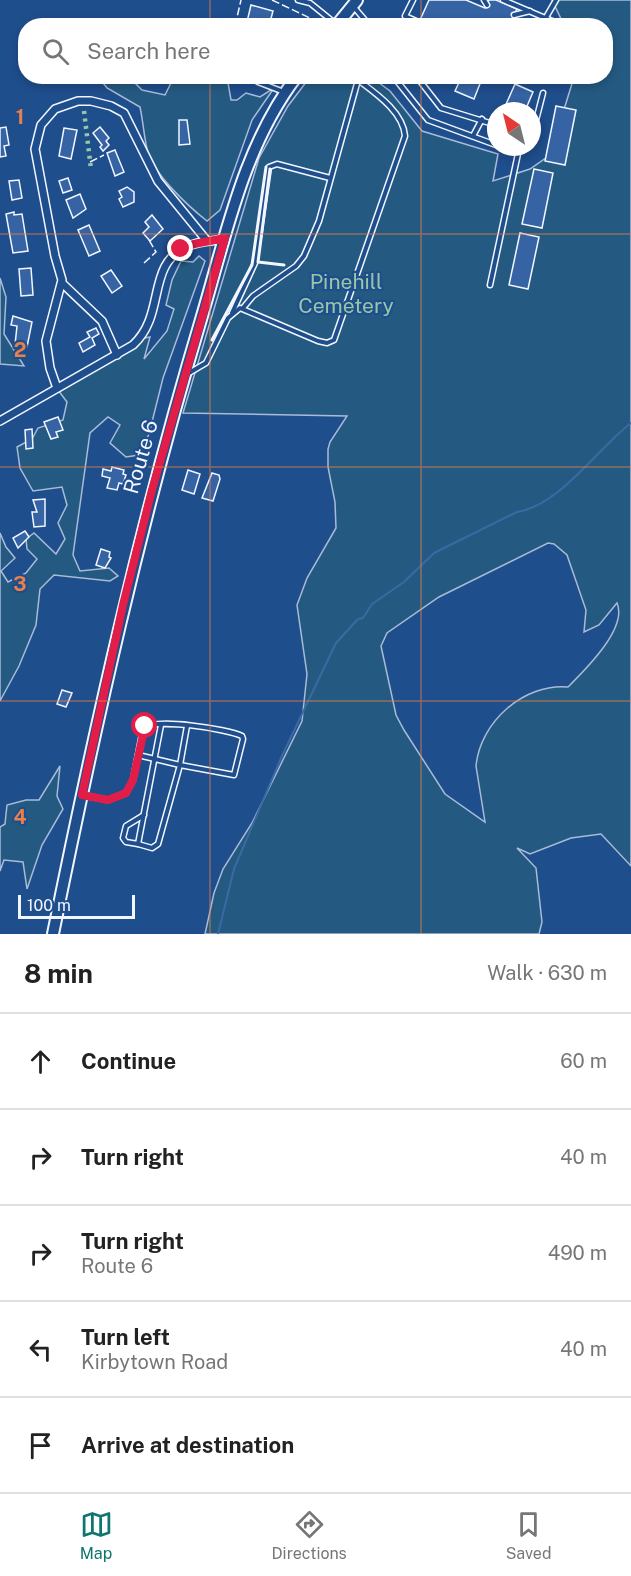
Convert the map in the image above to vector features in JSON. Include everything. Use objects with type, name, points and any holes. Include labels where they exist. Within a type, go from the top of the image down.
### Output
[{"type":"main road","points":[[343,18],[355,3]]},
{"type":"main road","name":"Route 6","points":[[52,934],[132,567],[184,376],[252,155],[291,84]]},
{"type":"street","points":[[57,388],[50,368],[46,341],[50,318],[62,283],[35,149],[38,132],[45,118],[54,109],[65,104],[91,101],[111,106],[124,113],[158,181],[207,241]]},
{"type":"street","points":[[0,421],[133,345],[147,329],[160,277],[168,261],[181,249],[225,238]]},
{"type":"street","points":[[62,283],[102,321],[117,355]]},
{"type":"lane","points":[[298,0],[312,4],[329,18]]},
{"type":"lane","points":[[312,4],[316,0]]},
{"type":"lane","points":[[409,18],[405,16],[413,0]]},
{"type":"lane","points":[[503,0],[545,17],[556,0]]},
{"type":"lane","points":[[355,3],[365,18]]},
{"type":"lane","points":[[514,15],[530,10]]},
{"type":"lane","points":[[263,84],[285,92]]},
{"type":"lane","points":[[232,314],[243,308],[253,296],[302,260],[319,221],[357,84]]},
{"type":"lane","points":[[243,308],[260,318],[312,339],[327,343],[334,340],[405,136],[403,125],[385,103],[363,84]]},
{"type":"lane","points":[[399,84],[428,120],[487,141]]},
{"type":"lane","points":[[423,84],[441,108],[487,121]]},
{"type":"lane","points":[[541,102],[543,93]]},
{"type":"lane","points":[[473,136],[482,119]]},
{"type":"lane","points":[[490,285],[518,156]]},
{"type":"lane","points":[[184,376],[209,359],[255,263],[269,167],[277,164],[330,178]]},
{"type":"lane","points":[[138,844],[161,725]]},
{"type":"lane","points":[[82,795],[108,800],[126,793],[133,780],[138,755],[145,726],[187,726],[238,735],[243,739],[234,775],[138,755]]},
{"type":"lane","points":[[144,815],[126,826],[123,837],[126,842],[152,848],[158,844],[180,765],[187,726]]},
{"type":"green space","name":"Pinehill Cemetery","points":[[552,0],[631,0],[631,866],[601,834],[571,838],[530,854],[517,848],[536,868],[542,922],[539,934],[205,934],[214,893],[223,869],[252,823],[302,721],[307,674],[297,605],[307,578],[336,528],[335,502],[328,467],[328,449],[347,416],[183,413],[259,158],[288,106],[305,84],[380,84],[390,91],[422,131],[487,151],[487,156],[498,156],[493,181],[530,169],[550,155],[572,84],[613,84],[613,18],[561,18]],"holes":[[[548,543],[554,544],[567,555],[586,610],[584,632],[599,625],[617,603],[619,613],[616,624],[603,648],[568,687],[552,687],[536,691],[521,699],[507,708],[486,735],[479,750],[476,766],[485,822],[445,794],[396,715],[381,646],[387,633],[439,597]]]},
{"type":"green space","points":[[104,84],[136,84],[142,90],[165,95],[170,84],[228,84],[231,100],[237,100],[246,93],[260,97],[274,88],[252,120],[220,210],[207,221],[181,198],[163,178],[150,158],[140,107]]},
{"type":"green space","points":[[199,256],[205,261],[163,378],[149,434],[139,455],[126,457],[110,443],[120,425],[108,417],[90,433],[73,555],[80,571],[109,568],[118,576],[110,581],[54,575],[40,589],[36,625],[19,666],[0,701],[0,533],[6,547],[15,558],[1,571],[8,582],[26,573],[37,559],[27,549],[26,539],[34,533],[56,554],[65,539],[58,523],[67,505],[62,487],[33,491],[20,468],[17,447],[32,439],[38,428],[63,420],[67,402],[58,390],[103,363],[111,362],[127,345],[150,337],[144,359],[167,331],[174,309],[166,305],[172,280],[181,261],[193,262]]},
{"type":"green space","points":[[0,278],[6,297],[4,334],[24,366],[0,364]]},
{"type":"green space","points":[[60,766],[57,796],[63,809],[42,845],[27,889],[23,862],[4,860],[0,871],[0,827],[5,824],[7,805],[26,800],[39,800]]},
{"type":"building","points":[[429,0],[466,0],[485,8],[489,0],[496,0],[517,9],[512,18],[421,18]]},
{"type":"building","points":[[251,5],[273,11],[271,18],[248,18]]},
{"type":"building","points":[[458,84],[480,84],[474,99],[455,91]]},
{"type":"building","points":[[515,84],[533,92],[529,102],[507,102]]},
{"type":"building","points":[[556,106],[576,110],[565,165],[545,161]]},
{"type":"building","points":[[179,120],[187,120],[190,144],[179,145]]},
{"type":"building","points":[[6,127],[9,145],[4,146],[6,156],[0,157],[0,128]]},
{"type":"building","points":[[100,127],[109,138],[106,141],[109,145],[103,151],[100,147],[102,145],[93,133]]},
{"type":"building","points":[[64,128],[77,130],[71,159],[59,156]]},
{"type":"building","points":[[115,150],[124,172],[115,176],[107,153]]},
{"type":"building","points":[[534,169],[553,173],[542,228],[522,224]]},
{"type":"building","points":[[68,178],[72,190],[63,193],[59,181]]},
{"type":"building","points":[[19,180],[22,198],[12,200],[9,181]]},
{"type":"building","points":[[127,187],[134,192],[134,202],[123,207],[119,199],[122,197],[119,191]]},
{"type":"building","points":[[80,194],[86,209],[73,218],[66,200]]},
{"type":"building","points":[[14,212],[14,215],[22,214],[28,251],[13,253],[6,214]]},
{"type":"building","points":[[152,215],[163,229],[150,241],[143,233],[149,227],[145,222]]},
{"type":"building","points":[[89,225],[100,251],[89,256],[78,230]]},
{"type":"building","points":[[520,233],[539,237],[528,289],[509,285]]},
{"type":"building","points":[[31,268],[33,295],[21,296],[19,269]]},
{"type":"building","points":[[111,270],[122,286],[112,293],[101,276]]},
{"type":"building","points":[[13,316],[32,322],[27,347],[15,345],[17,326],[11,325]]},
{"type":"building","points":[[96,328],[99,334],[92,338],[95,345],[83,352],[79,343],[90,337],[87,332]]},
{"type":"building","points":[[58,417],[63,430],[56,432],[58,437],[51,439],[44,422]]},
{"type":"building","points":[[32,429],[33,448],[26,449],[25,430]]},
{"type":"building","points":[[112,467],[124,470],[123,474],[126,475],[123,484],[119,483],[117,490],[107,488],[110,478],[102,476],[103,469],[111,471]]},
{"type":"building","points":[[188,470],[200,474],[194,494],[182,490]]},
{"type":"building","points":[[212,473],[219,475],[220,479],[213,501],[202,498]]},
{"type":"building","points":[[45,499],[45,526],[34,527],[32,512],[37,512],[33,500]]},
{"type":"building","points":[[25,531],[29,537],[18,548],[13,538]]},
{"type":"building","points":[[101,549],[110,552],[109,557],[111,558],[105,568],[96,565]]},
{"type":"building","points":[[62,690],[72,693],[66,707],[57,704]]},
{"type":"waterway","points":[[218,934],[234,869],[281,758],[336,643],[358,619],[363,618],[372,604],[404,582],[434,553],[548,499],[563,488],[631,423]]},
{"type":"hedge","points":[[84,111],[91,169]]},
{"type":"fence","points":[[237,18],[241,0]]},
{"type":"fence","points":[[272,0],[310,18]]},
{"type":"fence","points":[[90,162],[104,155]]},
{"type":"fence","points":[[144,263],[156,252],[149,240]]},
{"type":"wall","points":[[212,340],[252,265],[266,167]]},
{"type":"wall","points":[[270,169],[258,262],[284,265]]},
{"type":"route","points":[[145,726],[133,780],[126,793],[117,799],[108,800],[82,795],[123,605],[152,490],[225,238],[181,249]]}]
